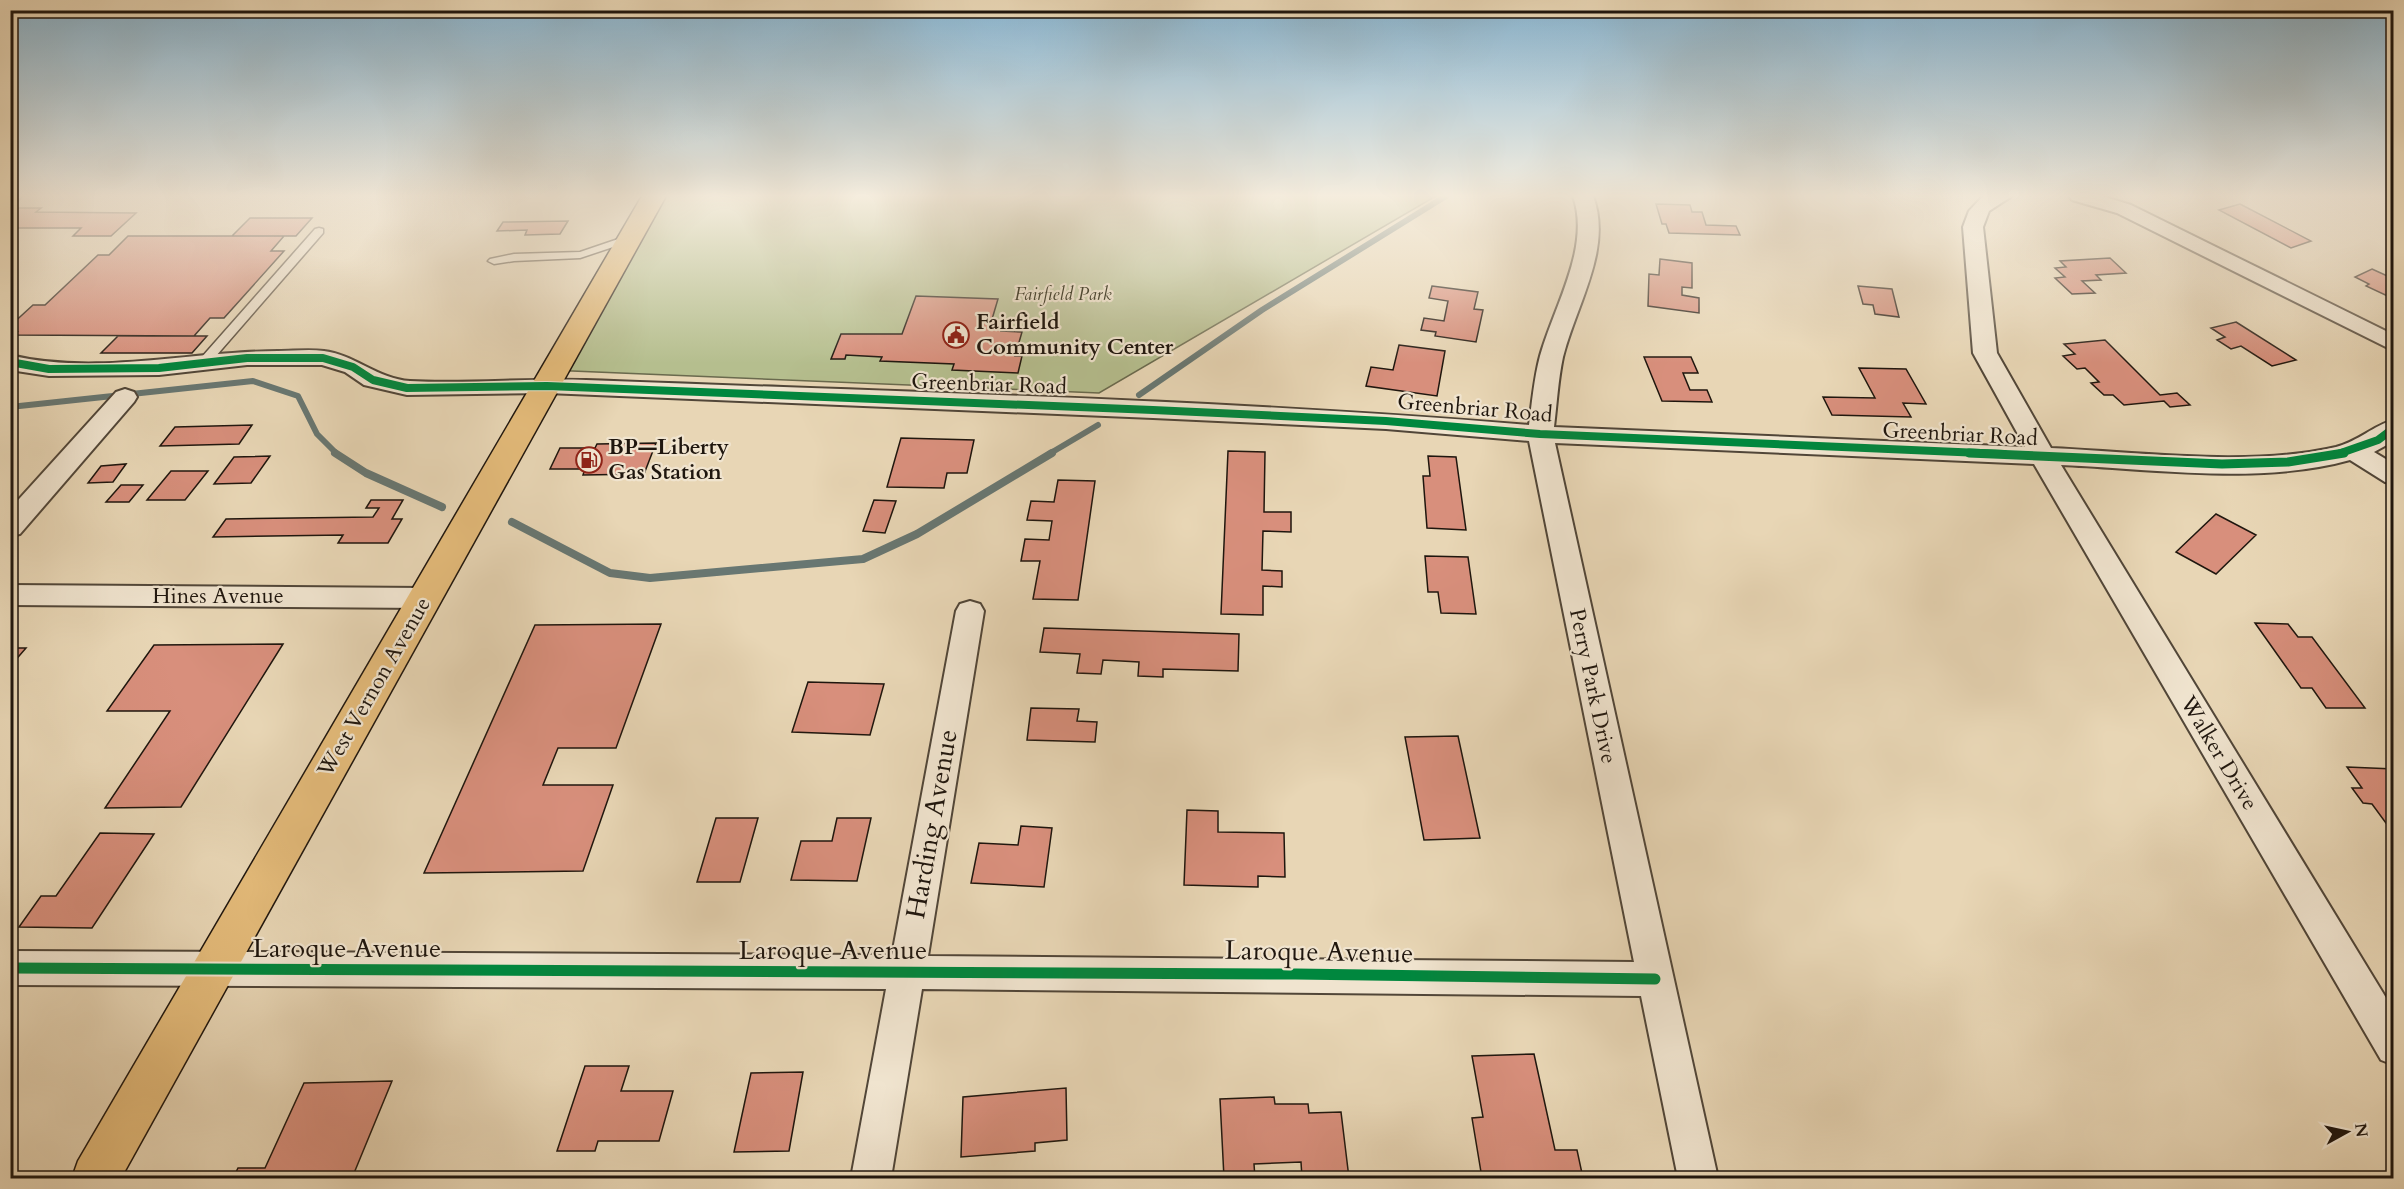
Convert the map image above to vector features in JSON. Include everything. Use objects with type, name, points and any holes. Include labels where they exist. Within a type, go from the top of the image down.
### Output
[{"type":"main road","name":"West Vernon Avenue","points":[[95,1179],[622,251]]},
{"type":"street","name":"Perry Park Drive","points":[[1586,251],[1551,358],[1540,434],[1698,1179]]},
{"type":"street","name":"Walker Drive","points":[[1975,251],[1985,353],[2046,457],[2058,483],[2394,1047]]},
{"type":"street","points":[[2209,251],[2394,344]]},
{"type":"street","name":"Greenbriar Road","points":[[10,362],[26,367],[60,369],[159,368],[206,361],[323,358],[353,367],[373,380],[407,388],[547,386],[1374,420],[1540,434],[2243,464],[2309,458],[2353,450],[2377,441],[2394,428]]},
{"type":"street","points":[[10,527],[126,397]]},
{"type":"street","points":[[2353,450],[2394,476]]},
{"type":"street","name":"Hines Avenue","points":[[10,594],[425,598]]},
{"type":"street","name":"Harding Avenue","points":[[871,1179],[970,611]]},
{"type":"street","name":"Laroque Avenue","points":[[10,968],[1296,974],[1655,979]]},
{"type":"lane","points":[[206,361],[301,251]]},
{"type":"lane","points":[[494,261],[512,256],[574,256],[597,251]]},
{"type":"green space","name":"Fairfield Park","points":[[619,251],[1341,251],[1099,393],[549,370]]},
{"type":"building","points":[[113,251],[284,251],[224,318],[210,318],[194,336],[13,335],[17,332],[10,332],[10,326],[33,305],[45,305],[98,255],[109,255]]},
{"type":"building","points":[[2110,258],[2126,273],[2096,275],[2101,280],[2082,281],[2095,293],[2072,294],[2055,278],[2065,277],[2055,268],[2066,267],[2060,261]]},
{"type":"building","points":[[1660,259],[1692,263],[1692,288],[1682,287],[1682,295],[1699,298],[1699,313],[1648,306],[1649,274],[1659,275]]},
{"type":"building","points":[[2372,269],[2394,279],[2394,299],[2366,286],[2369,284],[2355,277]]},
{"type":"building","points":[[1432,286],[1478,292],[1474,309],[1483,310],[1476,342],[1435,336],[1436,332],[1421,330],[1424,318],[1444,321],[1448,301],[1429,298]]},
{"type":"building","points":[[1858,286],[1892,289],[1899,317],[1875,314],[1873,305],[1863,304]]},
{"type":"building","name":"Fairfield Community Center","points":[[916,296],[998,299],[990,326],[1003,326],[1001,331],[1022,332],[1015,356],[1022,356],[1018,373],[952,370],[954,364],[880,361],[882,357],[846,355],[845,359],[831,359],[841,334],[902,334]]},
{"type":"building","points":[[2236,322],[2296,360],[2272,366],[2241,346],[2231,349],[2217,340],[2225,337],[2211,328]]},
{"type":"building","points":[[118,336],[207,336],[192,353],[101,353]]},
{"type":"building","points":[[2105,340],[2160,395],[2177,393],[2190,405],[2170,407],[2164,401],[2124,405],[2113,395],[2104,395],[2091,383],[2099,382],[2085,368],[2077,369],[2063,356],[2075,354],[2064,344]]},
{"type":"building","points":[[1399,345],[1445,351],[1437,396],[1366,386],[1371,367],[1393,370]]},
{"type":"building","points":[[1644,357],[1691,357],[1698,373],[1683,373],[1690,390],[1707,390],[1712,402],[1662,401]]},
{"type":"building","points":[[1859,368],[1906,369],[1926,404],[1903,403],[1911,417],[1832,415],[1823,397],[1875,398]]},
{"type":"building","points":[[252,425],[239,444],[160,446],[175,427]]},
{"type":"building","points":[[901,438],[974,440],[967,473],[947,473],[944,488],[887,487]]},
{"type":"building","points":[[656,443],[644,474],[583,475],[585,469],[550,469],[560,448],[595,448],[597,444]]},
{"type":"building","points":[[1228,451],[1265,452],[1264,512],[1291,512],[1291,532],[1263,531],[1262,570],[1282,571],[1282,587],[1263,586],[1263,615],[1221,614]]},
{"type":"building","points":[[270,456],[251,483],[214,484],[234,457]]},
{"type":"building","points":[[1428,456],[1456,457],[1466,530],[1427,528],[1423,476],[1430,476]]},
{"type":"building","points":[[126,464],[113,482],[88,483],[101,466]]},
{"type":"building","points":[[171,471],[208,471],[185,500],[147,500]]},
{"type":"building","points":[[1058,480],[1095,481],[1078,600],[1033,599],[1040,561],[1021,561],[1025,539],[1049,540],[1052,521],[1027,520],[1031,501],[1054,502]]},
{"type":"building","points":[[121,485],[143,485],[129,502],[106,502]]},
{"type":"building","points":[[371,500],[403,500],[392,519],[402,519],[388,543],[338,543],[343,535],[213,537],[226,519],[373,517],[379,508],[366,508]]},
{"type":"building","points":[[874,500],[896,501],[885,533],[863,531]]},
{"type":"building","points":[[2216,514],[2256,535],[2216,574],[2176,552]]},
{"type":"building","points":[[1425,556],[1468,557],[1476,614],[1441,613],[1438,592],[1428,592]]},
{"type":"building","points":[[2255,623],[2288,624],[2298,637],[2312,637],[2365,708],[2326,708],[2312,688],[2301,688]]},
{"type":"building","points":[[661,624],[616,748],[558,748],[543,785],[613,785],[583,871],[424,873],[535,625]]},
{"type":"building","points":[[1044,628],[1239,634],[1238,671],[1163,669],[1163,677],[1138,676],[1139,662],[1103,660],[1101,674],[1077,673],[1080,654],[1040,652]]},
{"type":"building","points":[[283,644],[181,807],[105,808],[170,711],[107,711],[154,645]]},
{"type":"building","points":[[10,648],[26,648],[13,663],[10,663]]},
{"type":"building","points":[[808,682],[884,684],[870,735],[792,732]]},
{"type":"building","points":[[1031,708],[1079,709],[1077,721],[1097,722],[1095,742],[1027,740]]},
{"type":"building","points":[[1458,736],[1480,838],[1424,840],[1405,737]]},
{"type":"building","points":[[2347,767],[2394,769],[2394,834],[2372,804],[2363,803],[2352,788],[2362,788]]},
{"type":"building","points":[[1187,810],[1218,811],[1218,832],[1284,833],[1285,877],[1258,876],[1258,887],[1184,885]]},
{"type":"building","points":[[716,818],[758,818],[740,882],[697,882]]},
{"type":"building","points":[[837,818],[871,818],[857,881],[791,880],[801,841],[832,841]]},
{"type":"building","points":[[1021,826],[1052,828],[1044,887],[971,883],[979,843],[1018,845]]},
{"type":"building","points":[[100,833],[154,834],[92,928],[19,927],[41,896],[56,896]]},
{"type":"building","points":[[1534,1054],[1555,1150],[1577,1150],[1583,1178],[1482,1178],[1472,1118],[1483,1117],[1472,1056]]},
{"type":"building","points":[[585,1066],[629,1066],[621,1091],[673,1091],[659,1141],[598,1141],[595,1151],[557,1151]]},
{"type":"building","points":[[803,1072],[789,1151],[734,1152],[751,1073]]},
{"type":"building","points":[[392,1081],[352,1178],[233,1178],[238,1168],[265,1168],[304,1083]]},
{"type":"building","points":[[1066,1088],[1067,1140],[1035,1143],[1035,1151],[961,1157],[963,1097]]},
{"type":"building","points":[[1274,1097],[1275,1104],[1308,1104],[1309,1113],[1341,1112],[1349,1178],[1302,1178],[1301,1162],[1254,1164],[1255,1178],[1224,1178],[1220,1099]]},
{"type":"waterway","points":[[1139,395],[1262,310],[1356,251]]},
{"type":"waterway","points":[[10,407],[253,381],[298,396],[317,434],[337,454]]},
{"type":"waterway","points":[[1049,454],[1098,425]]},
{"type":"waterway","points":[[335,453],[366,473],[442,507]]},
{"type":"waterway","points":[[512,522],[610,573],[650,578],[863,559],[917,534],[1052,453]]},
{"type":"cycle path","points":[[10,362],[26,367],[49,369],[159,368],[247,358],[323,358],[353,367],[373,380],[407,388],[547,386],[1153,410],[1386,421],[1540,434],[2222,464],[2288,462],[2336,455],[2378,440],[2394,428]]},
{"type":"cycle path","points":[[10,968],[1296,974],[1655,979]]},
{"type":"place","name":"Fairfield Community Center","points":[[956,335]]},
{"type":"place","name":"BP—Liberty Gas Station","points":[[589,460]]}]
